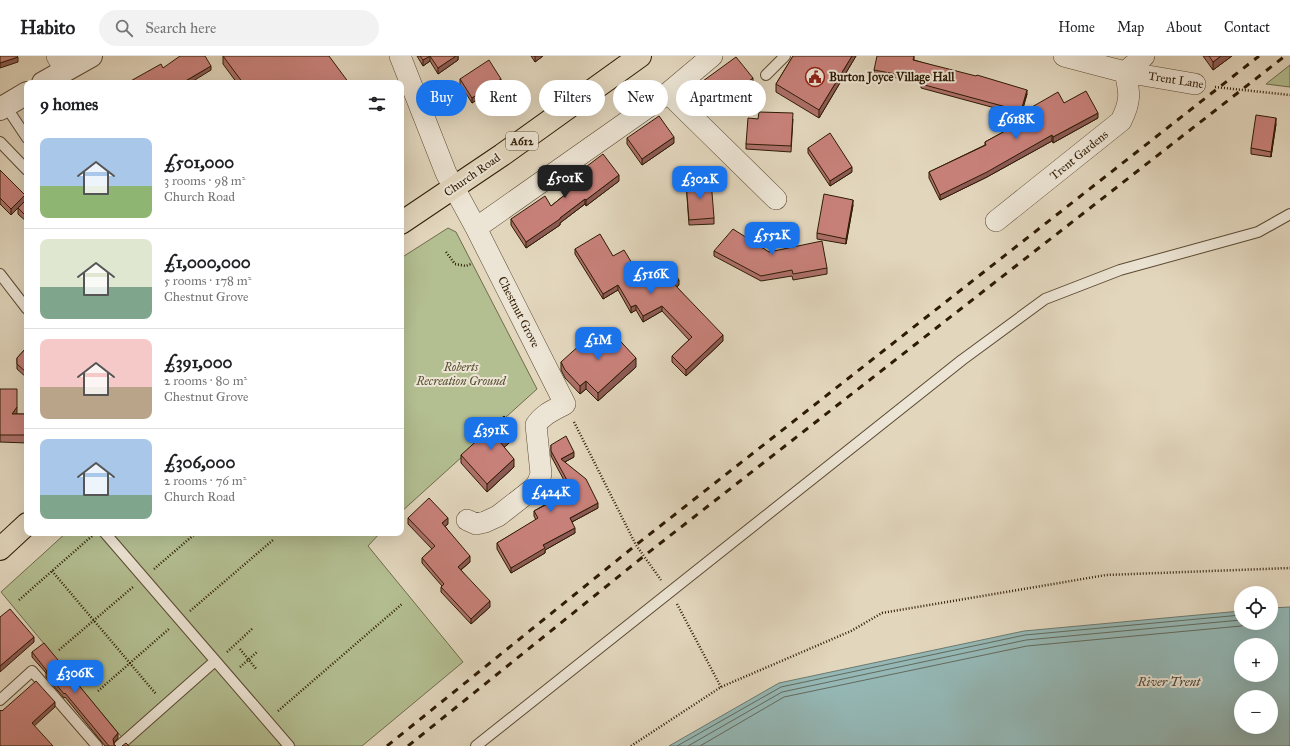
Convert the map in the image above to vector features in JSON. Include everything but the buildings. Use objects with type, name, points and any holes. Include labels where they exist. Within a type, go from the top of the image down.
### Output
[{"type":"main road","name":"Church Road","points":[[404,221],[455,188],[640,56]]},
{"type":"main road","points":[[0,549],[24,527]]},
{"type":"street","points":[[46,80],[61,63],[91,56]]},
{"type":"street","name":"Chestnut Grove","points":[[400,56],[446,173],[490,255],[565,404]]},
{"type":"street","points":[[712,56],[668,93],[776,199]]},
{"type":"street","name":"Trent Lane","points":[[1064,56],[1125,72],[1195,84]]},
{"type":"street","points":[[1125,72],[1144,56]]},
{"type":"street","name":"Trent Gardens","points":[[996,221],[1121,121],[1127,110],[1130,91],[1125,72]]},
{"type":"street","points":[[3,107],[24,94]]},
{"type":"street","points":[[476,228],[635,116]]},
{"type":"street","points":[[467,520],[476,524],[498,516],[534,488],[541,474],[536,425],[540,419],[565,404]]},
{"type":"lane","points":[[766,75],[785,56]]},
{"type":"lane","points":[[3,107],[24,134]]},
{"type":"lane","points":[[0,142],[24,167]]},
{"type":"lane","points":[[476,746],[962,360],[1045,300],[1120,270],[1258,232],[1290,214]]},
{"type":"lane","points":[[0,274],[24,305]]},
{"type":"lane","points":[[108,536],[289,746]]},
{"type":"lane","points":[[119,746],[216,661]]},
{"type":"lane","points":[[0,700],[32,671],[97,746]]},
{"type":"path","name":"Trent Lane","points":[[1195,84],[1290,95]]},
{"type":"path","points":[[446,252],[455,264],[461,266],[466,266],[490,255]]},
{"type":"path","points":[[565,404],[616,508],[636,545],[671,592],[721,687]]},
{"type":"path","points":[[19,600],[92,536]]},
{"type":"path","points":[[59,650],[193,536]]},
{"type":"path","points":[[631,746],[721,687],[851,631],[882,613],[1106,575],[1290,568]]},
{"type":"path","points":[[52,571],[166,705]]},
{"type":"path","points":[[267,720],[402,604]]},
{"type":"path","points":[[216,661],[253,628]]},
{"type":"path","points":[[240,649],[257,670]]},
{"type":"path","points":[[229,677],[258,651]]},
{"type":"green space","points":[[1290,65],[1290,87],[1266,84]]},
{"type":"green space","name":"Roberts Recreation Ground","points":[[448,228],[456,232],[537,389],[404,509],[404,256]]},
{"type":"green space","points":[[63,536],[377,536],[368,546],[463,662],[362,746],[129,746],[1,592]]},
{"type":"water","name":"River Trent","points":[[1290,607],[1290,746],[669,746],[779,683],[1024,631],[1234,612],[1234,630],[1278,630],[1278,608]]},
{"type":"railway","points":[[387,746],[636,545],[1259,56]]},
{"type":"railway","points":[[408,746],[644,556],[1285,56]]},
{"type":"place","name":"Burton Joyce Village Hall","points":[[815,77]]}]
